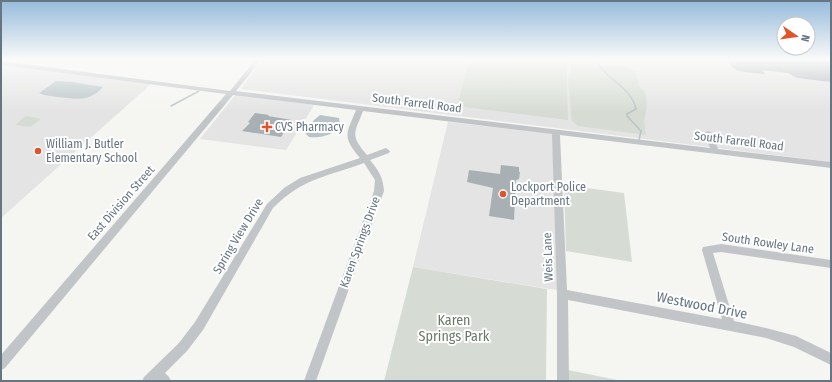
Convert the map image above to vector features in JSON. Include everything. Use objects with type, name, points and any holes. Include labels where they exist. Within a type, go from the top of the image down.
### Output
[{"type":"street","name":"South Farrell Road","points":[[107,77],[831,165]]},
{"type":"street","name":"East Division Street","points":[[1,364],[245,77]]},
{"type":"street","name":"Karen Springs Drive","points":[[310,381],[378,191],[379,180],[374,170],[353,144],[350,134],[361,108]]},
{"type":"street","name":"Weis Lane","points":[[556,132],[562,294],[563,381]]},
{"type":"street","points":[[708,133],[715,151]]},
{"type":"street","name":"Spring View Drive","points":[[156,378],[199,326],[270,206],[280,194],[292,185],[304,179],[342,168],[386,150]]},
{"type":"street","name":"South Rowley Lane","points":[[729,325],[707,250],[721,248],[831,264]]},
{"type":"street","name":"Westwood Drive","points":[[562,294],[766,333],[796,342],[831,359]]},
{"type":"shaded area","name":"William J. Butler Elementary School","points":[[1,77],[94,77],[151,84],[1,218]]},
{"type":"shaded area","points":[[250,77],[831,77],[831,162],[241,89]]},
{"type":"shaded area","points":[[56,81],[103,87],[93,95],[82,98],[58,97],[39,93]]},
{"type":"shaded area","points":[[236,94],[314,105],[286,150],[200,139]]},
{"type":"shaded area","points":[[320,115],[339,118],[338,128],[325,136],[309,137],[305,133],[314,120]]},
{"type":"shaded area","points":[[448,122],[554,134],[557,290],[413,267]]},
{"type":"green space","points":[[465,77],[567,77],[568,120],[457,106]]},
{"type":"green space","points":[[569,77],[636,77],[639,86],[644,91],[646,97],[647,107],[644,121],[646,135],[578,126],[572,121],[568,80]]},
{"type":"green space","points":[[26,116],[41,119],[30,127],[15,125]]},
{"type":"green space","points":[[564,185],[624,193],[632,262],[566,251]]},
{"type":"green space","name":"Karen Springs Park","points":[[413,267],[547,289],[546,381],[384,381]]},
{"type":"green space","points":[[563,369],[622,381],[563,381]]},
{"type":"building","points":[[795,77],[831,77],[831,82]]},
{"type":"building","name":"CVS Pharmacy","points":[[255,113],[292,120],[281,137],[242,131],[250,123],[248,122]]},
{"type":"building","name":"Lockport Police Department","points":[[501,165],[519,167],[519,179],[516,180],[514,220],[489,216],[493,188],[467,182],[469,170],[500,174]]},
{"type":"waterway","points":[[610,77],[628,93],[634,103],[636,109],[627,114],[627,116],[641,131],[639,140]]},
{"type":"waterway","points":[[171,106],[199,91]]},
{"type":"place","name":"CVS Pharmacy","points":[[267,127]]},
{"type":"place","name":"William J. Butler Elementary School","points":[[38,151]]},
{"type":"place","name":"Lockport Police Department","points":[[503,194]]}]
